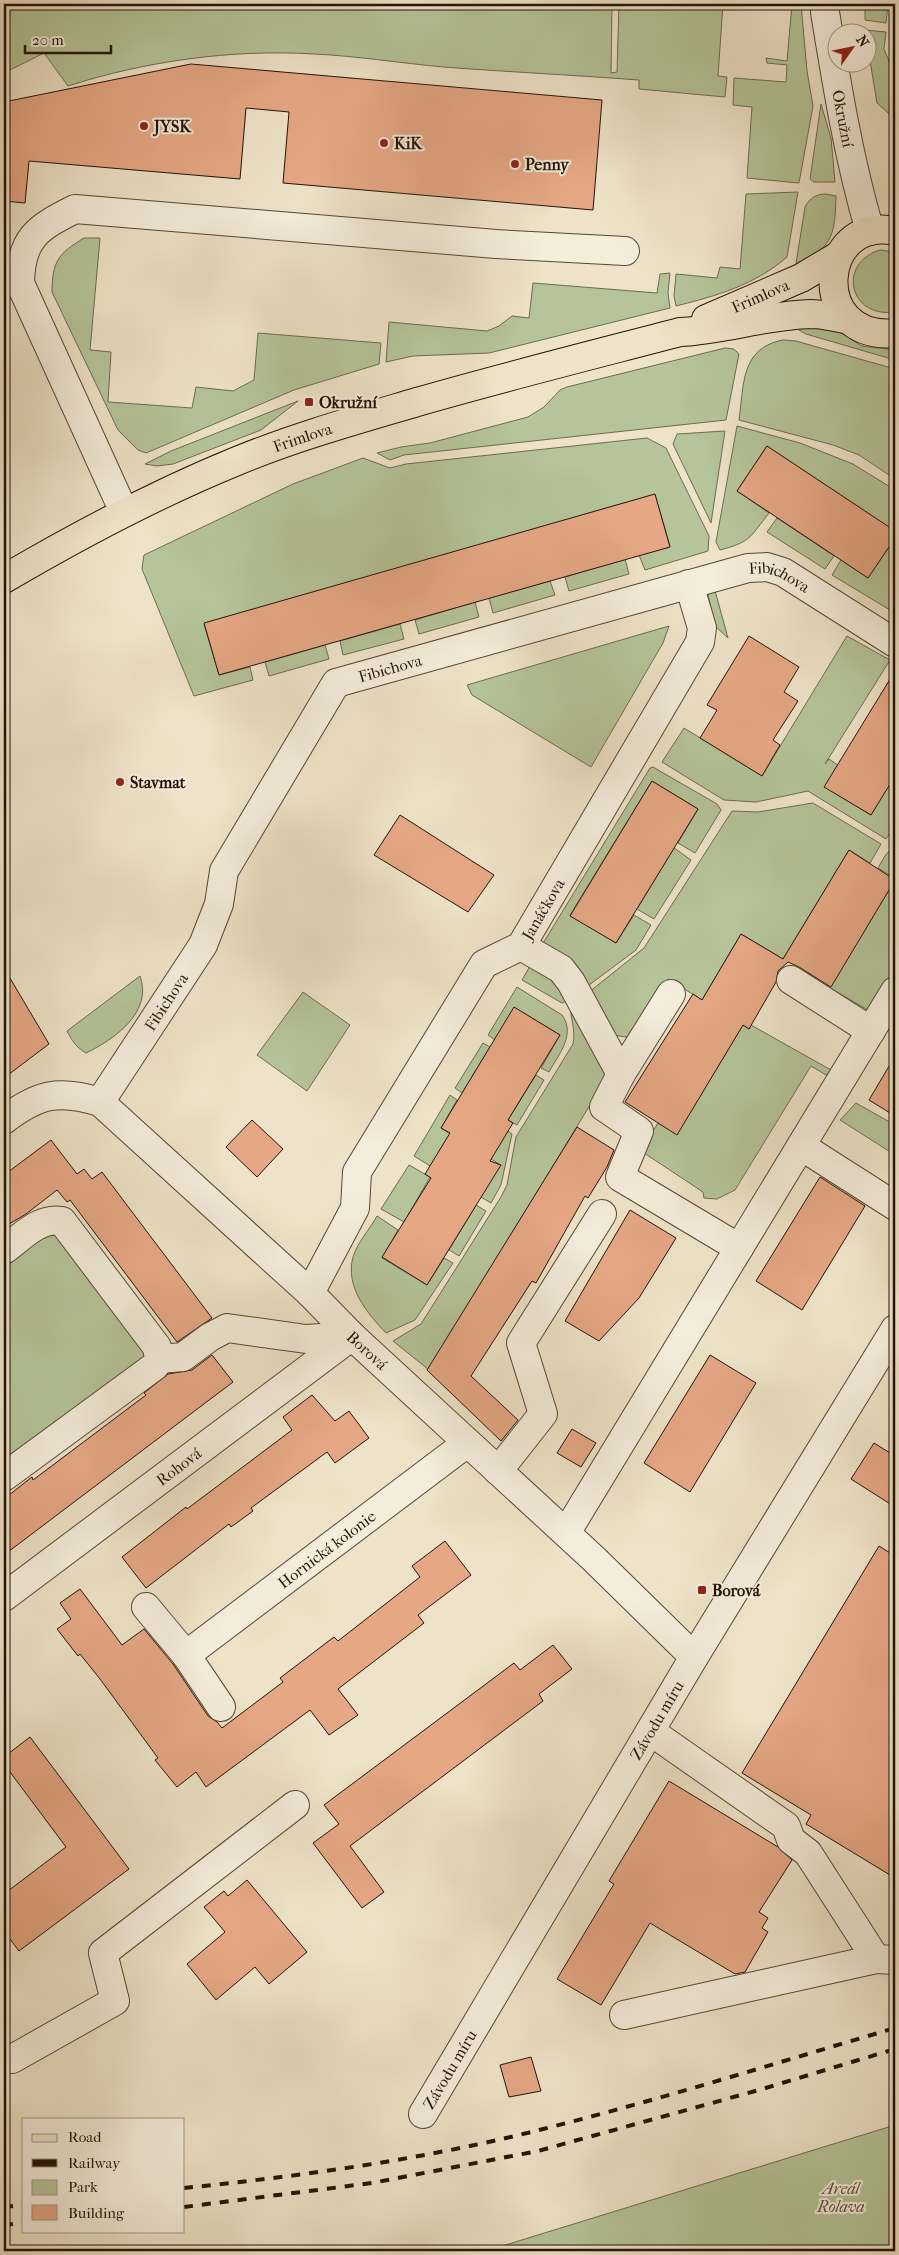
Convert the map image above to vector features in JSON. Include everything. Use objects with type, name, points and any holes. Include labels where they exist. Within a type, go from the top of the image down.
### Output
[{"type":"main road","name":"Okružní","points":[[838,256],[857,237],[883,231]]},
{"type":"main road","points":[[838,256],[833,273],[833,290],[838,306],[849,320],[862,329],[878,334],[892,334]]},
{"type":"main road","name":"Frimlova","points":[[680,332],[698,322],[801,278],[838,256]]},
{"type":"main road","name":"Frimlova","points":[[4,579],[124,512],[238,461],[345,423],[514,374],[680,332],[705,331],[788,316],[813,314],[849,320]]},
{"type":"street","name":"Okružní","points":[[825,4],[824,12],[857,186],[883,231]]},
{"type":"street","points":[[124,512],[20,283],[24,250],[48,223],[75,209],[496,244],[625,251]]},
{"type":"street","name":"Fibichova","points":[[89,1098],[204,945],[219,904],[224,871],[336,684],[748,568],[766,567],[783,572],[895,643]]},
{"type":"street","name":"Janáčkova","points":[[310,1293],[355,1208],[357,1172],[484,964],[521,946],[700,642],[702,628],[689,584]]},
{"type":"street","points":[[521,946],[561,969],[571,982],[621,1074]]},
{"type":"street","points":[[791,980],[871,1031]]},
{"type":"street","points":[[566,1533],[895,991]]},
{"type":"street","points":[[671,994],[621,1074],[604,1107],[639,1131],[620,1177],[739,1248]]},
{"type":"street","points":[[4,1120],[21,1107],[39,1098],[56,1095],[89,1098]]},
{"type":"street","name":"Borová","points":[[89,1098],[310,1293],[352,1336],[566,1533],[694,1657]]},
{"type":"street","points":[[800,1146],[895,1206]]},
{"type":"street","points":[[498,1471],[544,1414],[521,1343],[602,1214]]},
{"type":"street","points":[[4,1250],[40,1222],[52,1219],[62,1221],[157,1347],[159,1359],[155,1366],[4,1477]]},
{"type":"street","points":[[159,1359],[183,1357],[210,1337],[227,1328],[306,1339],[352,1336]]},
{"type":"street","name":"Závodu míru","points":[[422,2114],[694,1657],[895,1329]]},
{"type":"street","name":"Rohová","points":[[4,1596],[352,1336]]},
{"type":"street","name":"Hornická kolonie","points":[[186,1655],[467,1443]]},
{"type":"street","points":[[146,1607],[186,1655],[221,1707]]},
{"type":"street","points":[[624,2015],[886,1959],[808,1853],[791,1840],[786,1826],[650,1731]]},
{"type":"street","points":[[12,2059],[115,2001],[103,1953],[295,1805]]},
{"type":"green space","points":[[4,4],[16,4],[19,8],[24,4],[612,4],[611,73],[617,72],[619,4],[723,4],[718,76],[727,77],[725,97],[639,89],[639,80],[443,67],[346,56],[283,53],[221,55],[190,59],[128,70],[68,86],[44,53],[4,73]]},
{"type":"green space","points":[[792,4],[801,4],[807,71],[813,106],[799,183],[747,178],[752,107],[733,105],[734,78],[786,82],[787,65],[767,63],[766,58],[787,61]]},
{"type":"green space","points":[[865,4],[888,4],[886,23],[865,20]]},
{"type":"green space","points":[[876,31],[886,32],[884,49],[895,76],[895,119],[877,103],[872,72],[876,72]]},
{"type":"green space","points":[[821,104],[831,138],[835,182],[814,182],[810,179]]},
{"type":"green space","points":[[798,192],[787,257],[775,267],[748,282],[706,298],[676,306],[674,296],[676,274],[717,278],[720,267],[740,269],[746,194]]},
{"type":"green space","points":[[826,194],[836,196],[834,223],[829,240],[824,247],[795,270],[805,207],[814,197]]},
{"type":"green space","points":[[84,238],[100,238],[90,350],[111,352],[108,402],[192,408],[196,387],[233,391],[254,380],[258,333],[381,343],[379,364],[294,390],[146,453],[138,450],[118,430],[52,292],[53,273],[59,259],[68,248]]},
{"type":"green space","points":[[880,250],[895,252],[894,312],[879,312],[867,307],[858,298],[854,288],[854,277],[858,266],[866,257]]},
{"type":"green space","points":[[670,273],[668,293],[670,308],[489,353],[413,356],[386,362],[389,322],[487,331],[499,326],[512,316],[529,318],[533,283],[657,293],[660,274]]},
{"type":"green space","points":[[815,325],[836,330],[862,346],[895,350],[895,360],[806,334],[799,330],[797,326]]},
{"type":"green space","points":[[783,340],[796,341],[895,369],[895,479],[859,455],[833,445],[739,420],[744,382],[752,360],[759,351],[769,344]]},
{"type":"green space","points":[[725,348],[734,349],[739,354],[726,420],[404,455],[390,460],[377,453],[430,443],[528,417],[544,407],[560,390],[567,387]]},
{"type":"green space","points":[[298,401],[261,430],[173,464],[157,466],[145,464],[171,451]]},
{"type":"green space","points":[[737,426],[800,443],[853,464],[895,490],[895,531],[767,446],[737,491],[769,513],[749,538],[720,550],[716,542]]},
{"type":"green space","points":[[725,431],[711,523],[673,444],[677,434]]},
{"type":"green space","points":[[647,438],[666,448],[709,536],[708,551],[645,570],[639,555],[670,546],[655,495],[204,624],[219,675],[250,667],[253,680],[194,696],[142,569],[144,555],[293,484],[363,458],[390,468],[406,464]]},
{"type":"green space","points":[[777,518],[834,556],[825,569],[767,532]]},
{"type":"green space","points":[[895,538],[895,607],[890,610],[832,575],[841,560],[868,578]]},
{"type":"green space","points":[[625,559],[629,574],[569,591],[565,577]]},
{"type":"green space","points":[[550,581],[555,595],[493,613],[489,598]]},
{"type":"green space","points":[[714,587],[728,638],[715,626],[708,595]]},
{"type":"green space","points":[[475,602],[479,617],[419,634],[415,620]]},
{"type":"green space","points":[[400,624],[404,639],[343,655],[340,641]]},
{"type":"green space","points":[[669,626],[663,643],[591,767],[472,695],[467,685]]},
{"type":"green space","points":[[847,636],[890,660],[825,764],[829,759],[839,766],[825,787],[871,815],[890,783],[895,786],[895,826],[886,839],[808,791],[756,802],[724,800],[662,762],[684,728],[762,776]]},
{"type":"green space","points":[[325,645],[329,659],[269,676],[265,662]]},
{"type":"green space","points":[[653,767],[717,804],[721,810],[695,853],[678,843],[698,809],[652,781],[570,915],[616,943],[634,915],[651,925],[636,950],[585,988],[542,945],[650,768]]},
{"type":"green space","points":[[813,803],[881,844],[870,863],[849,850],[783,959],[741,934],[702,1000],[668,979],[637,1030],[626,1037],[613,1035],[588,993],[644,948],[732,811],[758,812]]},
{"type":"green space","points":[[895,844],[895,878],[878,868]]},
{"type":"green space","points":[[674,848],[691,860],[654,919],[637,909]]},
{"type":"green space","points":[[895,880],[895,976],[873,1013],[830,988]]},
{"type":"green space","points":[[534,959],[570,999],[562,1003],[522,980]]},
{"type":"green space","points":[[140,976],[143,989],[141,1001],[129,1023],[109,1040],[86,1053],[73,1041],[67,1031]]},
{"type":"green space","points":[[517,987],[562,1015],[566,1022],[567,1037],[549,1072],[541,1068],[560,1035],[515,1008],[495,1040],[488,1035]]},
{"type":"green space","points":[[303,992],[350,1025],[307,1091],[257,1055]]},
{"type":"green space","points":[[571,1008],[606,1075],[604,1082],[429,1370],[393,1341],[421,1324],[501,1197],[507,1185],[516,1137],[573,1044],[574,1033]]},
{"type":"green space","points":[[743,1025],[749,1029],[751,1025],[831,1070],[834,1075],[826,1075],[811,1066],[735,1190],[717,1199],[704,1198],[703,1192],[641,1151],[658,1123],[677,1134]]},
{"type":"green space","points":[[483,1043],[490,1047],[462,1093],[455,1088]]},
{"type":"green space","points":[[536,1075],[544,1080],[517,1125],[508,1120]]},
{"type":"green space","points":[[450,1095],[457,1100],[441,1128],[455,1137],[435,1169],[414,1156]]},
{"type":"green space","points":[[856,1103],[895,1125],[895,1155],[840,1120]]},
{"type":"green space","points":[[508,1131],[512,1134],[501,1185],[491,1203],[481,1197],[499,1164],[486,1156]]},
{"type":"green space","points":[[409,1165],[430,1177],[404,1222],[381,1209]]},
{"type":"green space","points":[[476,1205],[486,1211],[459,1256],[449,1250]]},
{"type":"green space","points":[[377,1216],[398,1230],[382,1258],[427,1285],[444,1258],[453,1263],[415,1320],[386,1333],[359,1299],[352,1279],[351,1268],[355,1252]]},
{"type":"green space","points":[[55,1232],[146,1353],[144,1360],[4,1465],[4,1261],[41,1233]]},
{"type":"green space","name":"Areál Rolava","points":[[895,2125],[895,2251],[486,2251]]},
{"type":"building","points":[[191,64],[602,100],[593,210],[283,183],[289,112],[246,108],[240,179],[29,161],[25,203],[4,201],[4,102]]},
{"type":"building","points":[[767,446],[895,531],[895,538],[868,578],[737,491]]},
{"type":"building","points":[[655,494],[670,547],[219,675],[204,623]]},
{"type":"building","points":[[749,636],[799,667],[784,692],[798,701],[773,740],[780,745],[762,776],[700,738],[717,710],[707,705]]},
{"type":"building","points":[[895,671],[895,776],[871,815],[824,787]]},
{"type":"building","points":[[652,781],[698,809],[616,943],[570,916]]},
{"type":"building","points":[[400,815],[494,875],[468,912],[374,855]]},
{"type":"building","points":[[849,850],[895,880],[831,987],[788,962],[778,971],[776,982],[749,1029],[743,1025],[677,1135],[625,1102],[693,994],[702,1000],[741,934],[783,959]]},
{"type":"building","points":[[4,968],[49,1044],[4,1078]]},
{"type":"building","points":[[514,1007],[560,1035],[508,1120],[513,1123],[490,1161],[501,1165],[427,1285],[382,1257],[431,1178],[425,1174],[450,1133],[441,1128]]},
{"type":"building","points":[[895,1056],[895,1116],[869,1100]]},
{"type":"building","points":[[252,1120],[283,1149],[257,1177],[226,1147]]},
{"type":"building","points":[[577,1127],[614,1150],[607,1167],[588,1198],[585,1196],[536,1283],[532,1281],[471,1376],[518,1420],[501,1441],[427,1370]]},
{"type":"building","points":[[51,1140],[77,1174],[84,1169],[92,1179],[102,1172],[212,1318],[177,1342],[70,1200],[67,1202],[57,1190],[26,1214],[4,1227],[4,1175]]},
{"type":"building","points":[[820,1177],[865,1206],[802,1310],[756,1281]]},
{"type":"building","points":[[630,1210],[676,1238],[639,1298],[599,1341],[565,1321]]},
{"type":"building","points":[[212,1355],[233,1382],[4,1555],[4,1499],[32,1477],[33,1480],[146,1395],[144,1393],[168,1374],[192,1370]]},
{"type":"building","points":[[710,1355],[756,1383],[690,1492],[644,1463]]},
{"type":"building","points":[[312,1395],[335,1421],[349,1411],[369,1438],[335,1463],[327,1452],[251,1508],[253,1511],[231,1527],[229,1524],[146,1588],[122,1557],[186,1507],[187,1509],[292,1430],[283,1417]]},
{"type":"building","points":[[572,1429],[596,1443],[581,1467],[557,1453]]},
{"type":"building","points":[[874,1443],[895,1456],[895,1507],[851,1479]]},
{"type":"building","points":[[445,1541],[471,1575],[418,1615],[424,1623],[338,1689],[358,1715],[329,1735],[310,1710],[206,1787],[196,1772],[177,1787],[155,1760],[158,1758],[100,1679],[80,1654],[78,1656],[57,1629],[71,1619],[60,1603],[80,1589],[122,1645],[144,1629],[173,1664],[208,1716],[222,1728],[283,1682],[280,1678],[334,1637],[338,1641],[420,1577],[412,1566]]},
{"type":"building","points":[[879,1546],[895,1556],[895,1878],[806,1824],[811,1815],[742,1773]]},
{"type":"building","points":[[553,1645],[572,1669],[539,1694],[543,1701],[350,1846],[384,1892],[362,1908],[313,1843],[339,1824],[324,1805],[514,1663],[520,1670]]},
{"type":"building","points":[[30,1737],[129,1869],[19,1951],[4,1931],[4,1894],[66,1847],[4,1764],[4,1757]]},
{"type":"building","points":[[669,1781],[778,1847],[792,1860],[759,1912],[768,1918],[762,1928],[768,1932],[745,1972],[735,1974],[650,1923],[601,2005],[557,1979],[614,1884],[609,1881]]},
{"type":"building","points":[[247,1880],[307,1952],[269,1984],[255,1967],[216,2000],[187,1964],[225,1932],[204,1907],[224,1891],[228,1896]]},
{"type":"building","points":[[531,2057],[541,2091],[509,2097],[500,2065]]},
{"type":"railway","points":[[185,2188],[360,2166],[492,2141],[626,2107],[895,2028]]},
{"type":"railway","points":[[185,2207],[372,2183],[538,2151],[759,2090],[895,2049]]},
{"type":"railway","points":[[4,2207],[22,2205]]},
{"type":"railway","points":[[4,2225],[22,2223]]},
{"type":"place","name":"JYSK","points":[[144,126]]},
{"type":"place","name":"KiK","points":[[384,143]]},
{"type":"place","name":"Penny","points":[[515,164]]},
{"type":"place","name":"Okružní","points":[[309,402]]},
{"type":"place","name":"Stavmat","points":[[120,782]]},
{"type":"place","name":"Borová","points":[[702,1590]]}]
